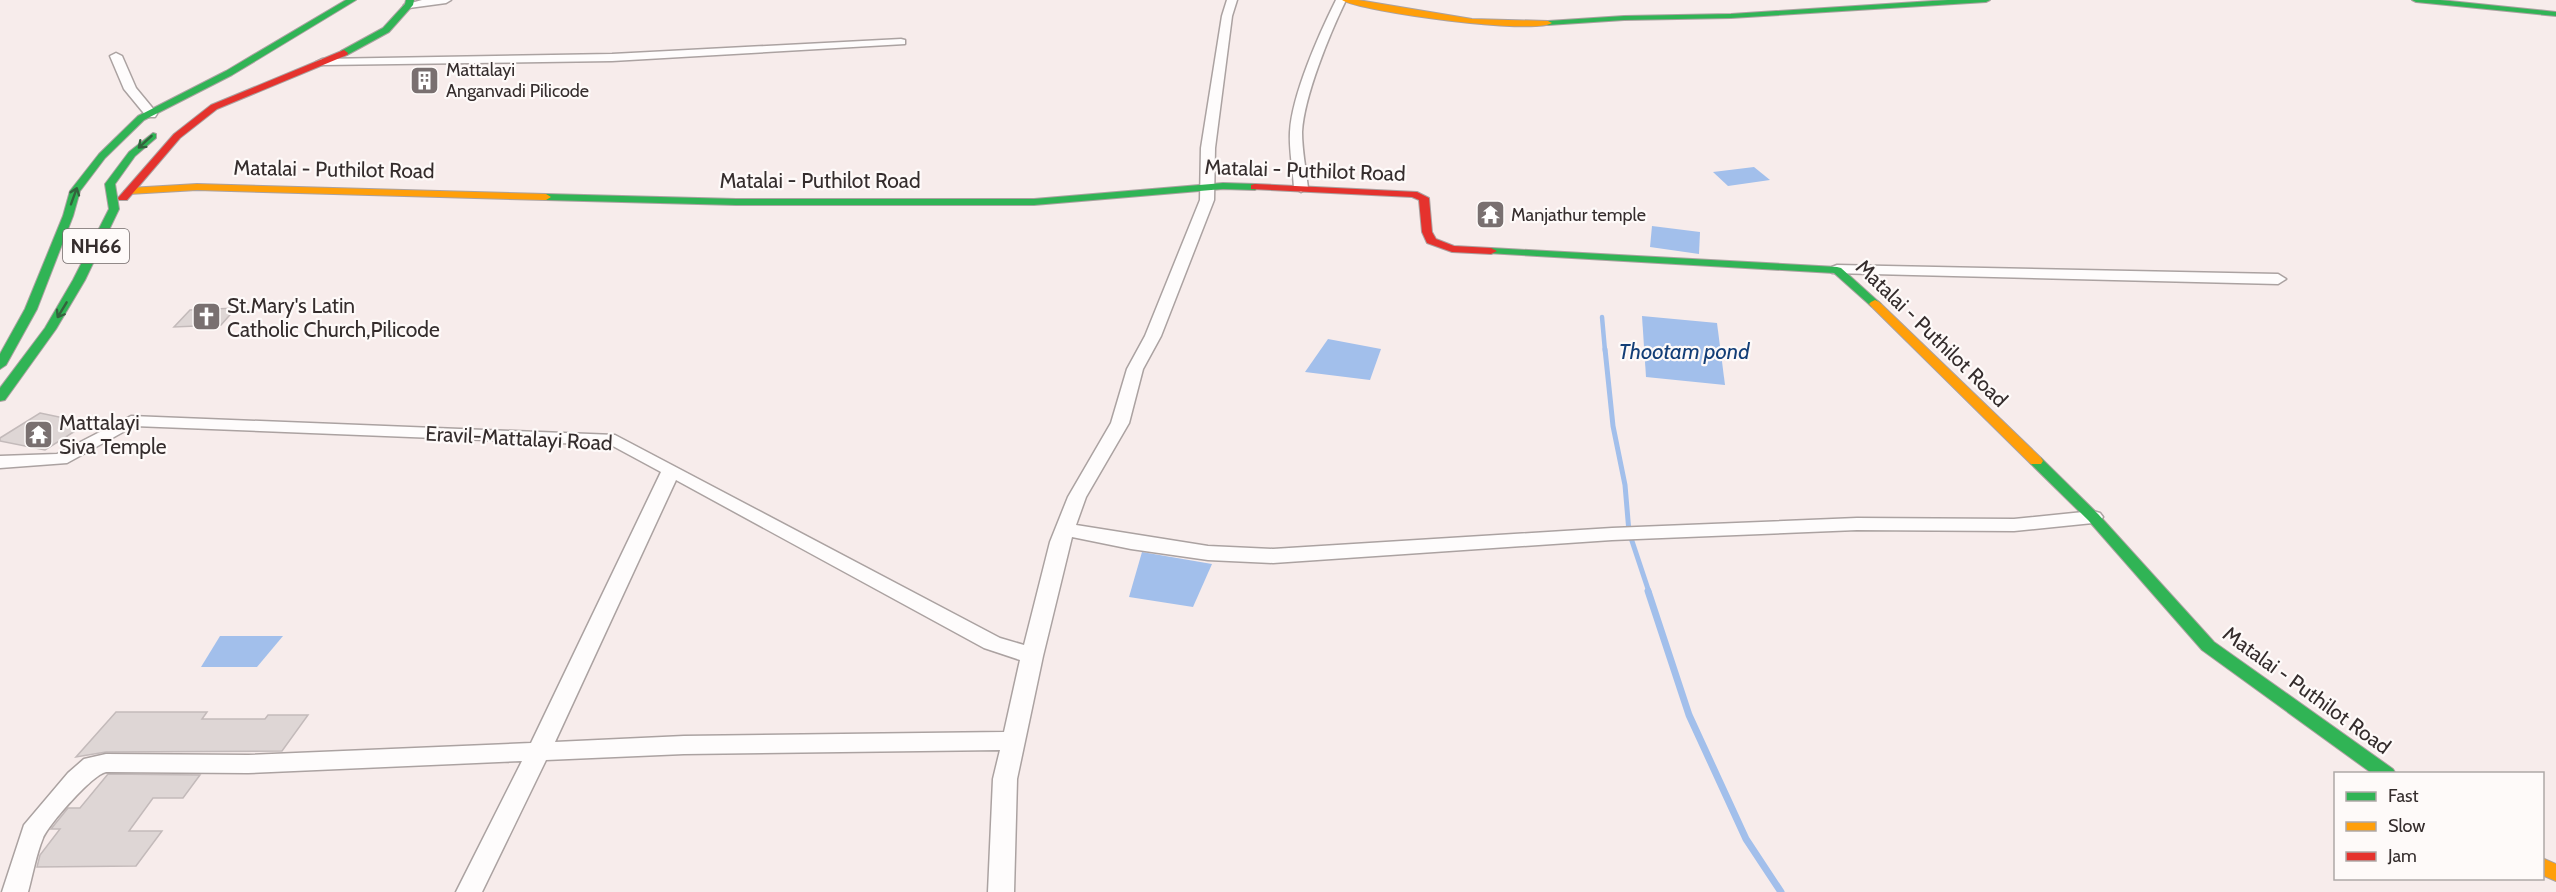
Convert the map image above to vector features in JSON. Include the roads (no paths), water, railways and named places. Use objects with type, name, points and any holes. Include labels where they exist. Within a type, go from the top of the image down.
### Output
[{"type":"main road","name":"NH66","points":[[0,365],[31,309],[68,216],[75,191],[102,156],[141,118],[183,98],[352,0]]},
{"type":"main road","points":[[1346,0],[1432,18],[1526,25],[1624,18],[1731,16],[1986,0]]},
{"type":"main road","points":[[2416,0],[2556,14]]},
{"type":"main road","name":"NH66","points":[[0,397],[50,329],[79,280],[114,209],[177,136],[214,107],[357,48],[386,30],[410,3]]},
{"type":"main road","name":"NH66","points":[[114,209],[110,184],[132,154],[168,122],[183,98]]},
{"type":"main road","name":"Matalai - Puthilot Road","points":[[129,191],[209,187],[736,202],[1034,202],[1207,186],[1393,192],[1413,194],[1424,198],[1427,232],[1431,241],[1452,249],[1837,270],[1877,306],[2093,517],[2208,646],[2384,772]]},
{"type":"street","points":[[410,3],[446,0]]},
{"type":"street","points":[[1001,892],[1005,779],[1032,656],[1065,529],[1077,497],[1120,423],[1135,369],[1168,301],[1179,266],[1207,201],[1208,148],[1227,16],[1232,0]]},
{"type":"street","points":[[1301,188],[1296,133],[1299,112],[1325,33],[1341,0]]},
{"type":"street","points":[[322,63],[502,62],[762,51],[901,42]]},
{"type":"street","points":[[116,56],[130,88],[151,114]]},
{"type":"street","points":[[1837,270],[2278,279]]},
{"type":"street","name":"Eravil-Mattalayi Road","points":[[0,462],[61,459],[131,421],[615,440],[992,643],[1032,656]]},
{"type":"street","points":[[469,892],[581,665],[671,470]]},
{"type":"street","points":[[1065,529],[1131,542],[1208,553],[1273,556],[1623,534],[1857,524],[2014,525],[2093,517]]},
{"type":"street","points":[[15,892],[33,832],[76,780],[92,766],[106,763],[248,764],[411,755],[537,753],[684,745],[1013,741]]},
{"type":"water","points":[[1754,167],[1770,180],[1728,186],[1713,172]]},
{"type":"water","points":[[1652,226],[1700,232],[1699,254],[1650,247]]},
{"type":"water","name":"Thootam pond","points":[[1642,316],[1717,323],[1725,385],[1646,377]]},
{"type":"water","points":[[1328,339],[1381,349],[1370,380],[1305,372]]},
{"type":"water","points":[[1142,552],[1212,564],[1193,607],[1129,597]]},
{"type":"water","points":[[220,636],[283,636],[257,667],[201,667]]},
{"type":"waterway","points":[[1602,317],[1605,351]]},
{"type":"waterway","points":[[1605,349],[1613,426],[1625,485],[1629,532],[1649,592]]},
{"type":"waterway","points":[[1648,591],[1689,715],[1746,839],[1781,892]]},
{"type":"place","name":"Mattalayi Anganvadi Pilicode","points":[[425,80]]},
{"type":"place","name":"Manjathur temple","points":[[1490,215]]},
{"type":"place","name":"St.Mary's Latin Catholic Church,Pilicode","points":[[206,317]]},
{"type":"place","name":"Mattalayi Siva Temple","points":[[38,434]]}]
